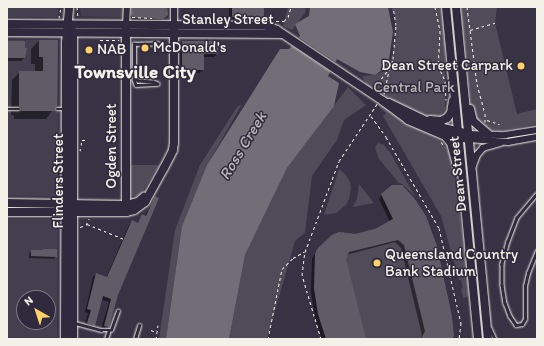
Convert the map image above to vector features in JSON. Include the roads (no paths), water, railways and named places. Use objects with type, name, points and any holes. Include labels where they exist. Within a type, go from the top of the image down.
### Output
[{"type":"main road","name":"Flinders Street","points":[[69,7],[69,203]]},
{"type":"main road","name":"Dean Street","points":[[446,7],[478,339]]},
{"type":"main road","name":"Dean Street","points":[[456,7],[488,339]]},
{"type":"main road","name":"Stanley Street","points":[[7,24],[69,23],[174,33],[263,29]]},
{"type":"main road","name":"Stanley Street","points":[[7,32],[70,33],[174,24],[263,29],[286,36],[381,100]]},
{"type":"main road","points":[[7,203],[69,203],[134,210],[143,204],[173,150],[174,24]]},
{"type":"main road","name":"Ogden Street","points":[[126,29],[126,209]]},
{"type":"main road","name":"Flinders Street","points":[[70,33],[62,109],[70,212],[72,339]]},
{"type":"main road","points":[[418,117],[436,121],[443,120],[448,117],[452,107],[453,73]]},
{"type":"main road","points":[[464,83],[473,121],[489,135]]},
{"type":"main road","points":[[381,100],[439,127],[459,135],[468,136]]},
{"type":"main road","points":[[381,100],[408,120],[451,144],[465,200]]},
{"type":"main road","points":[[442,138],[459,135]]},
{"type":"main road","points":[[7,212],[70,212],[126,209]]},
{"type":"main road","name":"Flinders Street","points":[[65,339],[70,212]]},
{"type":"street","name":"Ogden Street","points":[[126,29],[127,7]]},
{"type":"street","points":[[174,7],[174,24]]},
{"type":"street","points":[[468,136],[510,134],[537,130]]},
{"type":"street","points":[[468,136],[508,142]]},
{"type":"street","points":[[472,177],[473,163],[480,150],[488,146],[537,137]]},
{"type":"lane","points":[[134,78],[138,81],[153,82],[158,84],[136,85],[134,78],[134,44],[158,43]]},
{"type":"lane","points":[[7,109],[19,109]]},
{"type":"lane","points":[[537,194],[517,218],[508,240],[502,264],[502,285],[505,303],[510,316],[516,325],[522,324],[525,319],[525,286],[528,273],[537,251]]},
{"type":"lane","points":[[106,339],[118,311]]},
{"type":"lane","points":[[485,315],[495,339]]},
{"type":"lane","points":[[72,322],[101,330],[110,330]]},
{"type":"lane","points":[[135,339],[139,326]]},
{"type":"water","name":"Ross Creek","points":[[310,7],[388,7],[393,32],[388,66],[375,75],[360,72],[337,59],[328,76],[339,83],[334,106],[287,168],[245,255],[229,339],[166,339],[182,226],[207,165],[280,49],[289,49],[300,36],[295,24],[309,16]]},
{"type":"place","name":"McDonald's","points":[[145,48]]},
{"type":"place","name":"NAB","points":[[89,50]]},
{"type":"place","name":"Dean Street Carpark","points":[[521,66]]},
{"type":"place","name":"Queensland Country Bank Stadium","points":[[377,263]]},
{"type":"district","name":"Townsville City","points":[[135,72]]},
{"type":"park label","name":"Central Park","points":[[414,88]]}]
